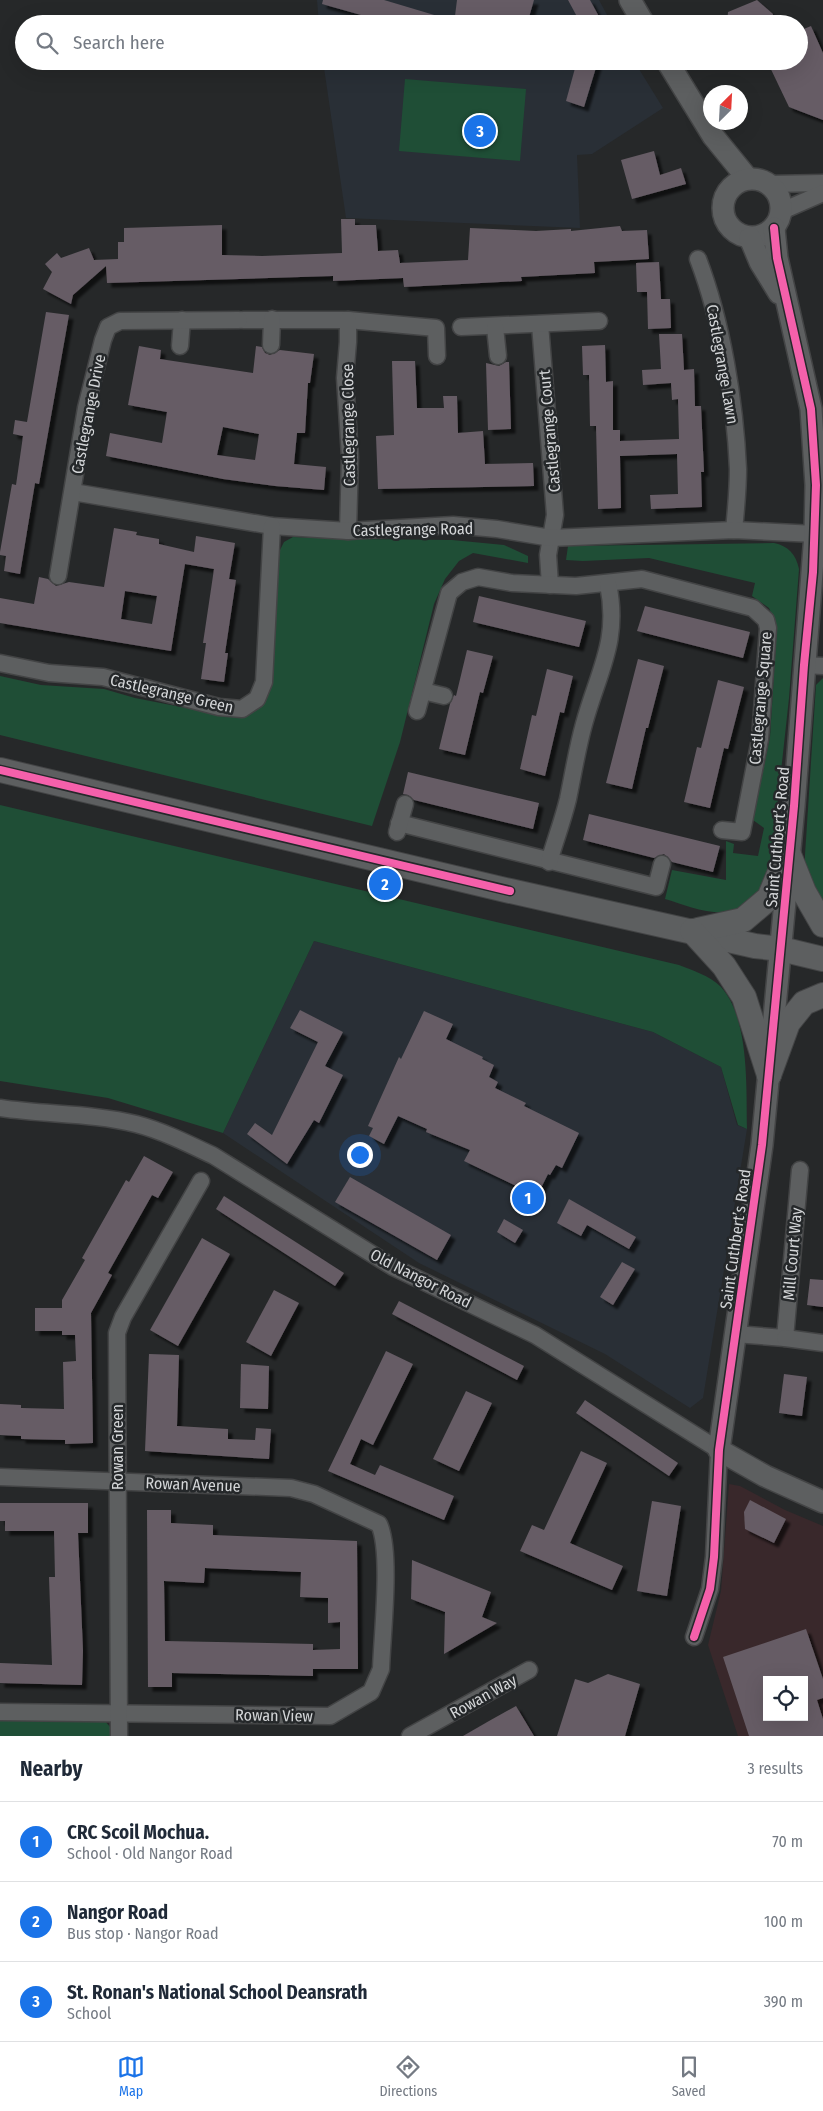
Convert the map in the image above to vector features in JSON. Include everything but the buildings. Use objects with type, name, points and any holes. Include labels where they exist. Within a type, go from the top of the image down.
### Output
[{"type":"main road","points":[[0,770],[510,891],[755,946],[781,949],[823,959]]},
{"type":"main road","points":[[788,852],[804,892],[823,925]]},
{"type":"main road","points":[[692,931],[743,920],[769,898],[788,852]]},
{"type":"main road","points":[[692,931],[724,966],[744,997],[769,1075]]},
{"type":"main road","points":[[769,1075],[788,1023],[804,1002],[823,995]]},
{"type":"street","points":[[630,0],[639,15]]},
{"type":"street","points":[[673,70],[713,136],[739,184]]},
{"type":"street","points":[[823,183],[770,184],[762,180],[739,184],[724,201],[724,218],[736,232],[750,238],[762,236],[778,220],[823,193]]},
{"type":"street","name":"Saint Cuthbert’s Road","points":[[719,1450],[762,1145],[781,949],[788,852],[814,666],[816,485],[811,409],[777,258],[779,195],[770,184]]},
{"type":"street","name":"Saint Cuthbert’s Road","points":[[750,238],[760,262],[788,306]]},
{"type":"street","name":"Castlegrange Lawn","points":[[698,259],[708,286],[733,404],[738,470],[734,530]]},
{"type":"street","points":[[271,345],[272,319],[348,320],[436,328],[437,356]]},
{"type":"street","name":"Castlegrange Drive","points":[[58,576],[86,408],[108,327],[120,321],[272,319]]},
{"type":"street","points":[[180,346],[182,320]]},
{"type":"street","name":"Castlegrange Close","points":[[348,320],[345,378],[350,457],[348,531]]},
{"type":"street","points":[[461,328],[598,321]]},
{"type":"street","name":"Castlegrange Court","points":[[540,324],[556,515],[551,538]]},
{"type":"street","points":[[496,327],[498,356]]},
{"type":"street","name":"Castlegrange Road","points":[[73,492],[272,526],[348,531],[453,525],[496,529],[551,538],[734,530],[815,534]]},
{"type":"street","name":"Castlegrange Green","points":[[0,663],[49,673],[103,677],[219,707],[242,709],[257,700],[264,682],[272,526]]},
{"type":"street","points":[[550,585],[548,555],[551,538]]},
{"type":"street","name":"Castlegrange Square","points":[[417,710],[450,592],[462,582],[478,576],[512,583],[550,585],[608,584],[642,579],[753,608],[766,620],[768,628],[760,740],[742,832],[722,830]]},
{"type":"street","points":[[549,862],[567,801],[584,724],[604,669],[612,626],[612,602],[608,584]]},
{"type":"street","points":[[423,691],[444,696]]},
{"type":"street","points":[[405,804],[398,828],[656,887],[662,864]]},
{"type":"street","name":"Old Nangor Road","points":[[0,1108],[90,1116],[137,1124],[214,1156],[393,1267],[535,1335],[719,1450],[765,1476],[823,1502]]},
{"type":"street","name":"Mill Court Way","points":[[785,1338],[800,1170]]},
{"type":"street","name":"Rowan Green","points":[[119,1736],[117,1332],[123,1316],[201,1181]]},
{"type":"street","points":[[735,1334],[823,1343]]},
{"type":"street","points":[[694,1637],[711,1581],[719,1450]]},
{"type":"street","name":"Rowan Avenue","points":[[0,1476],[291,1488],[314,1494],[379,1524]]},
{"type":"street","name":"Rowan View","points":[[0,1712],[330,1716],[371,1692],[381,1669],[385,1566],[384,1535],[379,1524]]},
{"type":"street","name":"Rowan Way","points":[[410,1736],[529,1670]]},
{"type":"shaded area","points":[[317,0],[599,0],[607,15],[318,15]]},
{"type":"shaded area","points":[[324,70],[640,70],[663,108],[592,154],[577,155],[580,228],[346,218]]},
{"type":"shaded area","points":[[314,941],[653,1032],[721,1067],[737,1125],[747,1129],[703,1398],[690,1408],[605,1354],[419,1263],[223,1133]]},
{"type":"shaded area","points":[[729,1484],[740,1486],[785,1510],[823,1526],[823,1736],[738,1736],[708,1645],[721,1591]]},
{"type":"green space","points":[[405,79],[526,89],[520,161],[399,151]]},
{"type":"green space","points":[[293,537],[452,540],[504,545],[528,556],[528,563],[473,553],[459,561],[445,579],[434,604],[400,742],[372,826],[0,735],[0,676],[41,685],[104,689],[135,698],[217,714],[268,685],[280,550],[284,542]]},
{"type":"green space","points":[[774,543],[783,546],[791,552],[796,559],[799,569],[789,698],[769,882],[741,908],[732,911],[713,912],[692,908],[665,899],[672,870],[726,880],[726,841],[734,844],[733,853],[758,856],[764,828],[753,820],[770,737],[777,627],[769,608],[752,596],[755,583],[649,558],[566,560],[568,546]]},
{"type":"green space","points":[[823,678],[823,908],[805,867],[805,855],[816,685]]},
{"type":"green space","points":[[0,805],[679,965],[695,971],[720,986],[730,999],[737,1016],[746,1074],[747,1129],[738,1125],[721,1067],[653,1032],[314,941],[223,1133],[108,1098],[0,1081]]},
{"type":"green space","points":[[0,1718],[104,1720],[111,1728],[112,1736],[0,1736]]},
{"type":"cycle path","points":[[694,1637],[710,1589],[714,1557],[719,1450],[762,1145],[794,806],[813,572],[816,485],[811,409],[777,258],[774,228]]},
{"type":"cycle path","points":[[0,770],[510,891]]},
{"type":"place","name":"St. Ronan's National School Deansrath","points":[[480,131]]},
{"type":"place","name":"Nangor Road","points":[[385,884]]},
{"type":"place","name":"CRC Scoil Mochua.","points":[[528,1198]]}]
